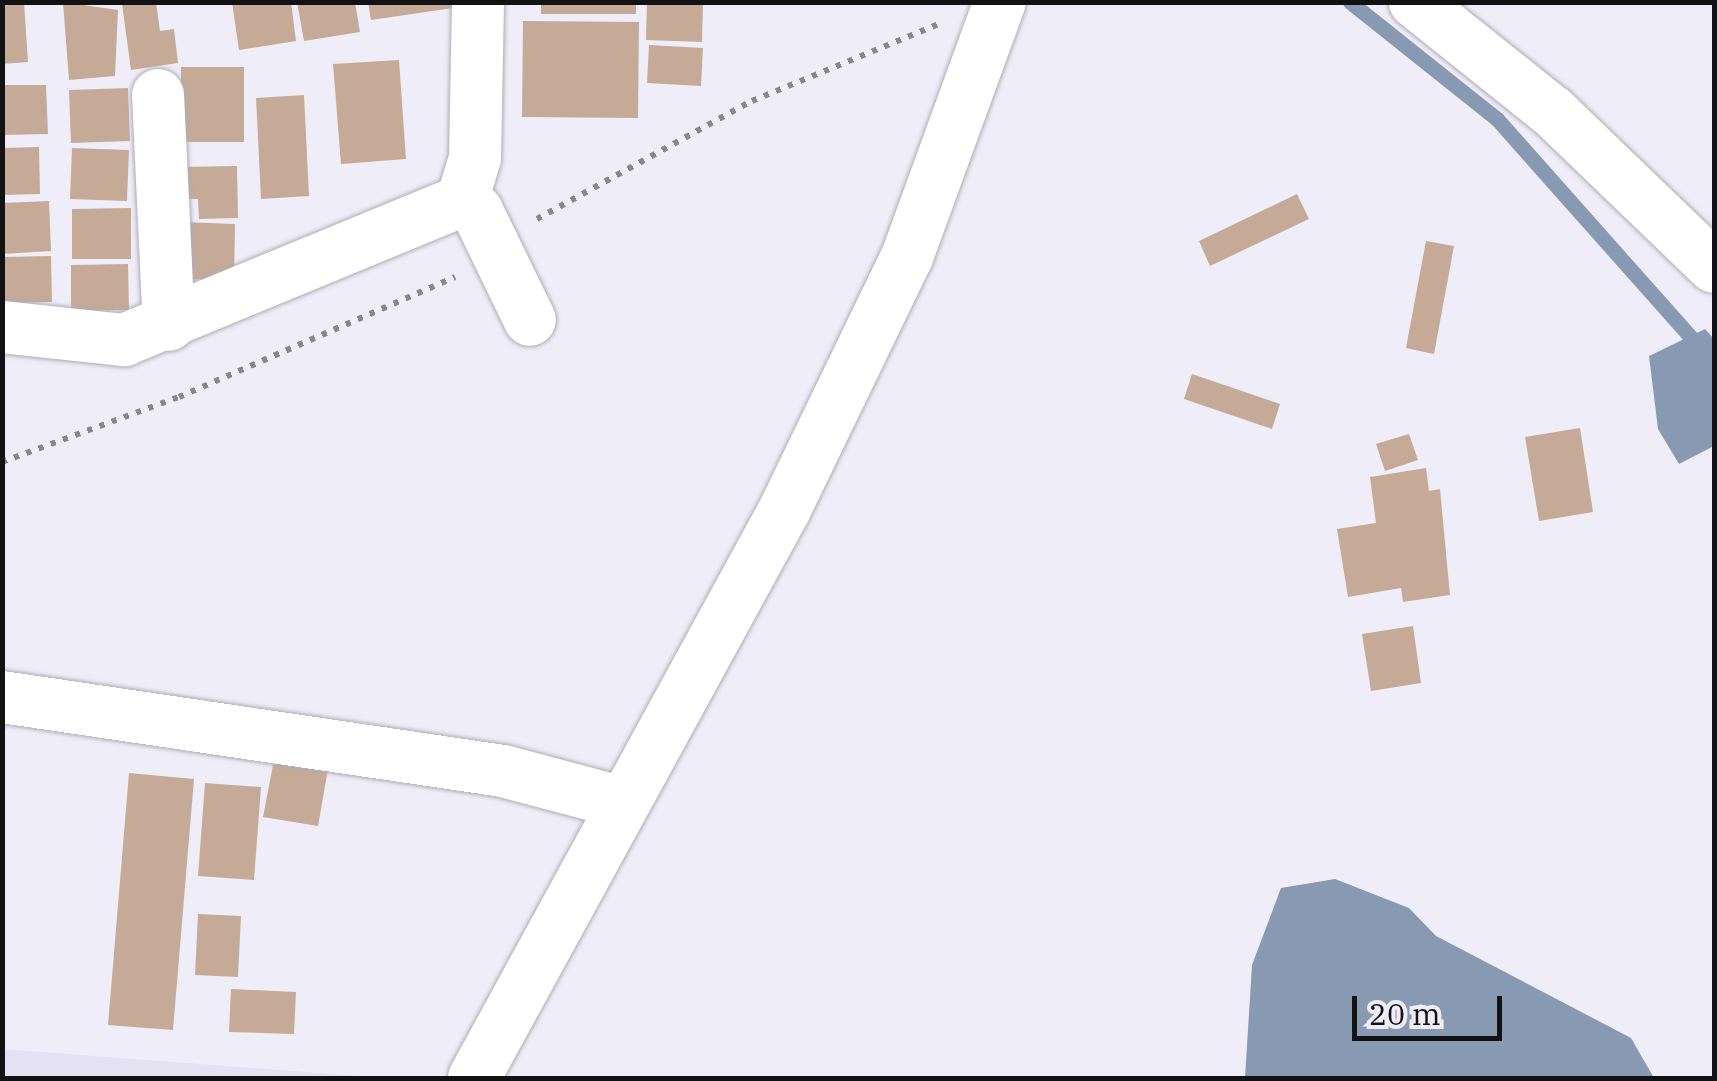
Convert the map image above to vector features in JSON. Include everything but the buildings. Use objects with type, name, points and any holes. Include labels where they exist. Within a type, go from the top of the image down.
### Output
[{"type":"street","points":[[2,328],[124,340],[169,325],[462,201],[476,158],[478,2]]},
{"type":"street","points":[[1415,2],[1471,20],[1553,112],[1714,267]]},
{"type":"street","points":[[474,1078],[785,510],[899,274],[977,10]]},
{"type":"street","points":[[158,96],[169,325]]},
{"type":"street","points":[[462,201],[515,240],[530,320]]},
{"type":"street","points":[[2,697],[503,771],[623,804]]},
{"type":"path","points":[[2,462],[179,397],[515,240],[752,101],[977,10]]},
{"type":"shaded area","points":[[3,1049],[384,1078],[3,1078]]},
{"type":"water","points":[[1705,329],[1714,339],[1714,446],[1679,464],[1658,429],[1649,356]]},
{"type":"water","points":[[1335,879],[1409,908],[1436,936],[1631,1038],[1654,1078],[1245,1078],[1252,965],[1281,888]]},
{"type":"waterway","points":[[1350,2],[1497,119],[1692,339],[1714,378]]}]
